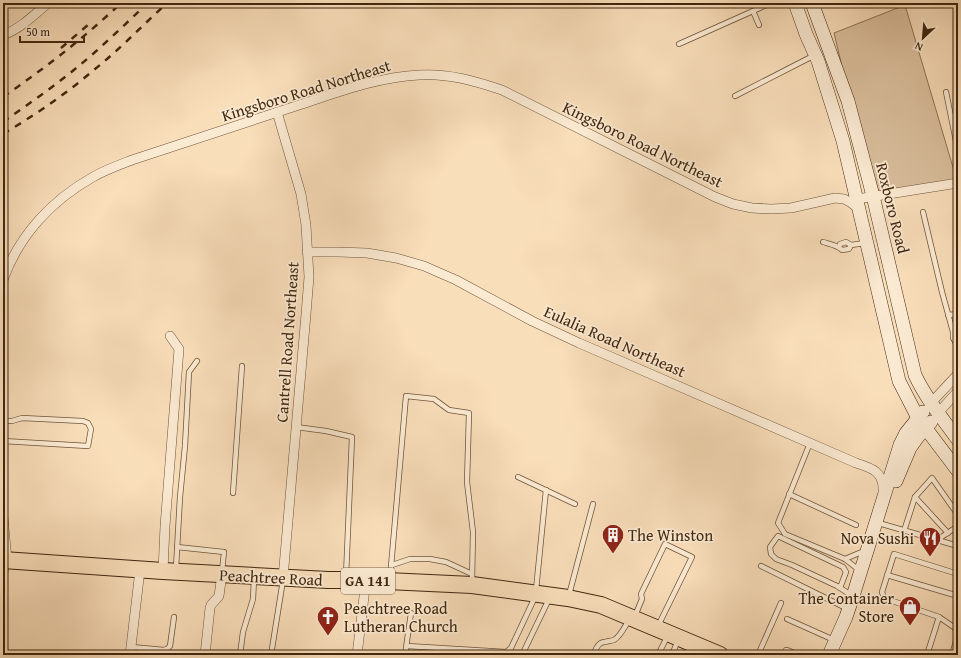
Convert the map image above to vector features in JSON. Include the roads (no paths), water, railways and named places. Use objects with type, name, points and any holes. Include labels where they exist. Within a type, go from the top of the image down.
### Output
[{"type":"highway","name":"Peachtree Road","points":[[5,560],[169,572],[283,578],[390,582],[472,579],[543,595],[568,598],[601,605],[719,655]]},
{"type":"main road","name":"Roxboro Road","points":[[795,3],[815,55],[843,141],[899,381],[922,423],[958,471]]},
{"type":"main road","name":"Roxboro Road","points":[[812,3],[848,101],[873,196],[915,375],[934,408],[958,440]]},
{"type":"main road","points":[[829,655],[853,596],[900,445],[906,433],[922,423],[934,408]]},
{"type":"main road","points":[[839,655],[859,604],[898,475],[910,448],[917,438],[922,423]]},
{"type":"street","points":[[3,35],[11,33],[19,28],[39,6],[48,3]]},
{"type":"street","name":"Kingsboro Road Northeast","points":[[3,280],[17,249],[33,227],[51,207],[71,190],[114,167],[350,88],[388,78],[420,75],[453,77],[477,82],[502,90],[715,197],[733,204],[752,208],[791,208],[835,198],[844,199],[858,204]]},
{"type":"street","name":"Cantrell Road Northeast","points":[[277,112],[301,194],[306,224],[309,277],[283,578]]},
{"type":"street","points":[[858,204],[873,196],[958,183]]},
{"type":"street","name":"Eulalia Road Northeast","points":[[307,252],[368,253],[396,258],[424,266],[456,280],[532,321],[579,343],[810,444],[870,468],[879,474],[882,481],[882,501]]},
{"type":"street","points":[[169,572],[165,526],[179,350],[170,336]]},
{"type":"street","points":[[934,408],[958,374]]},
{"type":"street","points":[[934,408],[958,391]]},
{"type":"street","points":[[3,517],[5,560]]},
{"type":"street","points":[[131,651],[140,570]]},
{"type":"street","points":[[205,655],[210,608],[219,596],[222,574]]},
{"type":"street","points":[[357,655],[366,580]]},
{"type":"lane","points":[[679,44],[771,3]]},
{"type":"lane","points":[[753,11],[759,25]]},
{"type":"lane","points":[[735,96],[815,55]]},
{"type":"lane","points":[[946,92],[958,151]]},
{"type":"lane","points":[[923,212],[953,332],[953,338],[958,347]]},
{"type":"lane","points":[[823,242],[839,247],[842,250],[849,249],[851,245],[867,242]]},
{"type":"lane","points":[[948,315],[958,314]]},
{"type":"lane","points":[[169,572],[177,547],[189,372],[197,362]]},
{"type":"lane","points":[[233,493],[242,366]]},
{"type":"lane","points":[[390,582],[406,396],[434,399],[449,410],[469,413],[467,482],[473,532],[472,579]]},
{"type":"lane","points":[[3,421],[12,421],[22,418],[83,421],[88,423],[91,429],[88,446],[3,441]]},
{"type":"lane","points":[[296,427],[326,431],[352,438],[346,580]]},
{"type":"lane","points":[[810,444],[778,523],[785,534],[845,559],[861,571]]},
{"type":"lane","points":[[518,477],[575,504]]},
{"type":"lane","points":[[904,531],[915,497],[932,478],[958,515]]},
{"type":"lane","points":[[522,655],[543,595],[546,490]]},
{"type":"lane","points":[[789,494],[856,524]]},
{"type":"lane","points":[[915,497],[948,533]]},
{"type":"lane","points":[[568,598],[593,504]]},
{"type":"lane","points":[[882,524],[958,546]]},
{"type":"lane","points":[[937,540],[958,526]]},
{"type":"lane","points":[[838,587],[846,572],[843,567],[778,536],[770,547],[771,554],[776,560],[792,565],[838,587],[853,596]]},
{"type":"lane","points":[[593,655],[599,644],[614,640],[632,619],[642,599],[641,594],[665,544],[692,557],[668,633],[658,655]]},
{"type":"lane","points":[[177,547],[224,552],[222,574]]},
{"type":"lane","points":[[845,559],[867,549]]},
{"type":"lane","points":[[958,574],[894,554],[882,592],[884,598],[939,617],[958,630]]},
{"type":"lane","points":[[392,565],[410,559],[430,559],[446,562],[472,579]]},
{"type":"lane","points":[[3,587],[5,560]]},
{"type":"lane","points":[[761,566],[790,583],[848,609]]},
{"type":"lane","points":[[887,575],[958,596]]},
{"type":"lane","points":[[240,655],[243,632],[253,599],[255,576]]},
{"type":"lane","points":[[271,655],[283,578]]},
{"type":"lane","points":[[407,646],[506,652],[511,648],[543,595]]},
{"type":"lane","points":[[758,655],[781,603]]},
{"type":"lane","points":[[405,655],[411,613]]},
{"type":"lane","points":[[131,651],[167,649],[170,646],[174,617]]},
{"type":"lane","points":[[927,655],[939,617]]},
{"type":"lane","points":[[787,619],[835,641]]},
{"type":"lane","points":[[668,633],[672,655]]},
{"type":"lane","points":[[952,655],[958,634]]},
{"type":"lane","points":[[164,650],[170,655]]},
{"type":"lane","points":[[784,655],[786,650],[799,655]]},
{"type":"railway","points":[[3,97],[64,52],[121,3]]},
{"type":"railway","points":[[3,122],[75,69],[148,3]]},
{"type":"railway","points":[[3,134],[50,104],[73,87],[113,53],[167,3]]},
{"type":"railway","points":[[61,48],[89,24]]},
{"type":"place","name":"The Winston","points":[[613,554]]},
{"type":"place","name":"Nova Sushi","points":[[930,558]]},
{"type":"place","name":"The Container Store","points":[[910,626]]},
{"type":"place","name":"Peachtree Road Lutheran Church","points":[[328,636]]}]
